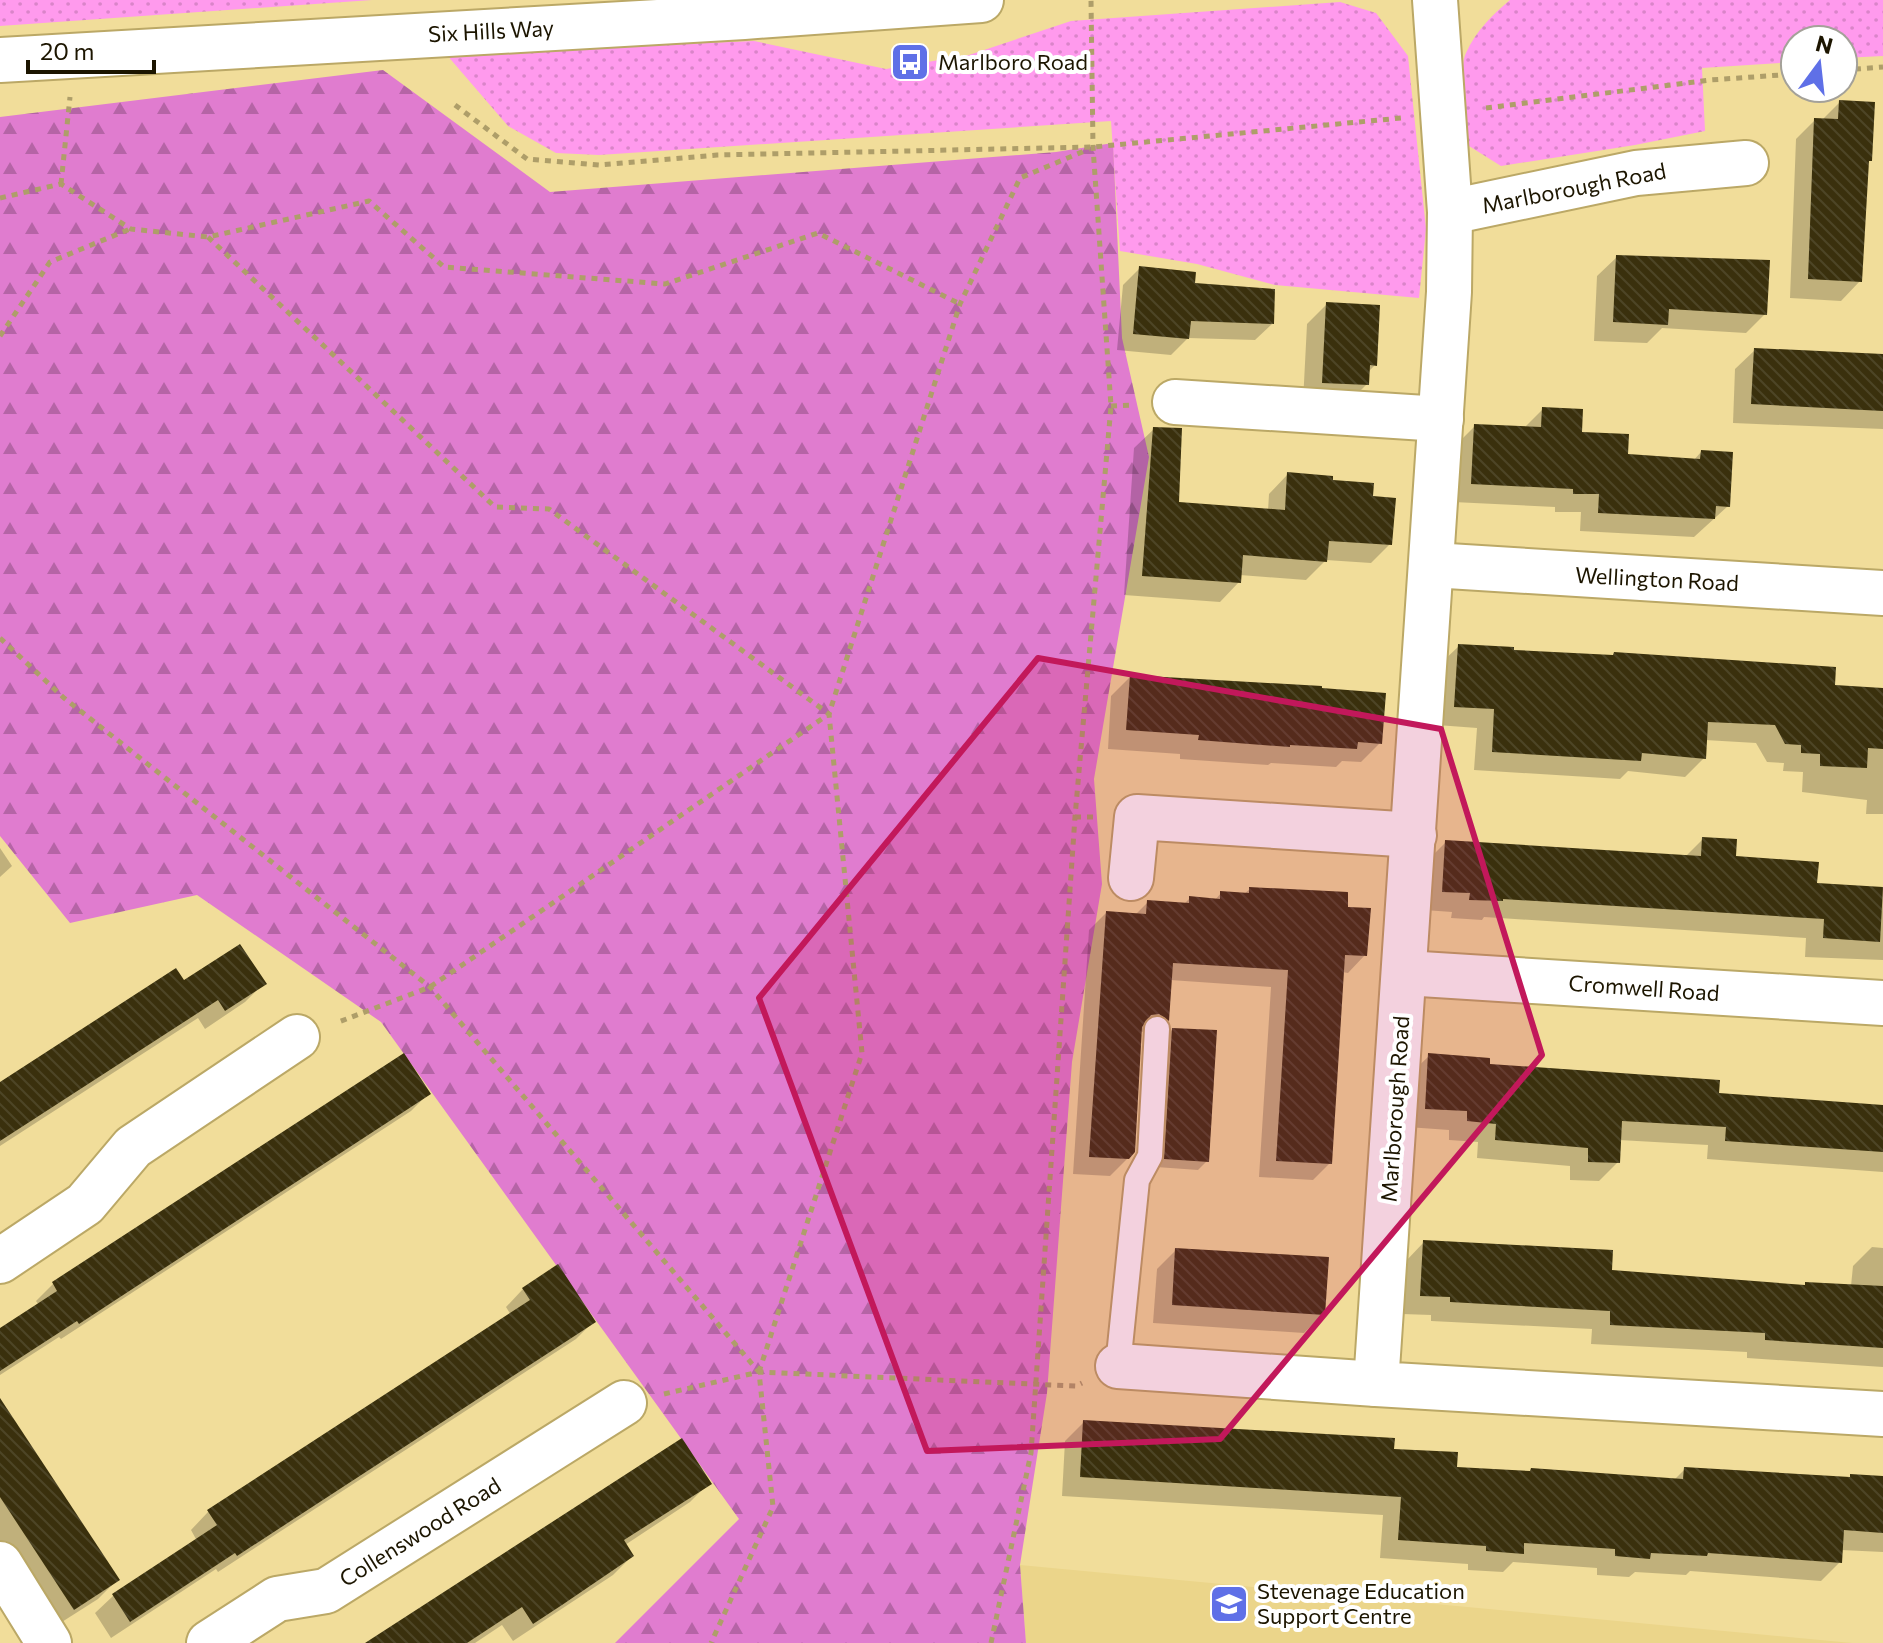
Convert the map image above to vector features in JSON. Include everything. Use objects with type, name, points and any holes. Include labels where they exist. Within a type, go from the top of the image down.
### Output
[{"type":"street","name":"Six Hills Way","points":[[0,60],[744,17],[981,0]]},
{"type":"street","name":"Marlborough Road","points":[[1376,1384],[1432,565],[1450,212],[1435,0]]},
{"type":"street","name":"Marlborough Road","points":[[1450,212],[1636,173],[1746,163]]},
{"type":"street","points":[[1175,402],[1441,419]]},
{"type":"street","name":"Wellington Road","points":[[1432,565],[1883,593]]},
{"type":"street","points":[[1131,878],[1137,817],[1414,835]]},
{"type":"street","name":"Cromwell Road","points":[[1405,973],[1883,1003]]},
{"type":"street","points":[[0,1261],[85,1204],[133,1147],[297,1037]]},
{"type":"street","points":[[1118,1366],[1883,1414]]},
{"type":"street","name":"Collenswood Road","points":[[209,1643],[277,1599],[326,1591],[624,1403]]},
{"type":"street","points":[[0,1564],[49,1643]]},
{"type":"lane","points":[[1118,1366],[1137,1180],[1150,1156],[1157,1029]]},
{"type":"path","points":[[991,1643],[1031,1453],[1075,817],[1111,406],[1093,147],[1091,0]]},
{"type":"path","points":[[61,184],[74,55]]},
{"type":"path","points":[[1859,69],[1883,67]]},
{"type":"path","points":[[455,105],[527,159],[599,165],[717,155],[1093,147],[1442,114],[1710,80],[1779,75]]},
{"type":"path","points":[[711,1643],[773,1507],[759,1372],[862,1053],[829,714],[960,304],[1020,178],[1093,147]]},
{"type":"path","points":[[0,198],[61,184],[131,229],[208,237],[369,201],[444,267],[665,284],[818,233],[960,304]]},
{"type":"path","points":[[0,336],[50,262],[131,229]]},
{"type":"path","points":[[208,237],[495,507],[549,509],[829,714]]},
{"type":"path","points":[[0,638],[64,698],[430,987],[759,1372]]},
{"type":"path","points":[[297,1037],[430,987],[829,714]]},
{"type":"path","points":[[624,1403],[759,1372],[1037,1385]]},
{"type":"highlighted area","points":[[1038,658],[1441,729],[1542,1055],[1220,1439],[927,1451],[759,998]]},
{"type":"shaded area","points":[[0,0],[372,0],[0,26]]},
{"type":"shaded area","points":[[1510,0],[1883,0],[1883,56],[1859,57],[1859,24],[1779,24],[1779,63],[1702,68],[1705,131],[1501,166],[1469,146],[1462,85],[1466,53],[1491,18]]},
{"type":"shaded area","points":[[1340,2],[1376,13],[1408,56],[1426,229],[1419,298],[1275,285],[1197,264],[1120,251],[1111,121],[599,155],[556,153],[508,126],[446,54],[754,41],[886,69],[969,55],[1071,21]]},
{"type":"shaded area","name":"Stevenage Education Support Centre","points":[[1020,1565],[1852,1643],[1026,1643]]},
{"type":"green space","points":[[383,70],[550,192],[1056,152],[1113,143],[1122,338],[1149,457],[1094,779],[1102,884],[1072,1062],[1047,1393],[1020,1565],[1026,1643],[615,1643],[739,1519],[381,1022],[197,895],[70,923],[0,836],[0,117]]},
{"type":"building","points":[[1875,102],[1862,282],[1808,279],[1814,118],[1838,119],[1839,104]]},
{"type":"building","points":[[1616,255],[1770,260],[1767,315],[1669,309],[1668,325],[1613,322]]},
{"type":"building","points":[[1139,266],[1196,272],[1195,283],[1275,289],[1274,324],[1191,321],[1189,339],[1133,334]]},
{"type":"building","points":[[1326,302],[1380,305],[1377,366],[1370,365],[1369,385],[1322,383]]},
{"type":"building","points":[[1754,348],[1883,354],[1883,411],[1751,404]]},
{"type":"building","points":[[1542,407],[1583,409],[1582,432],[1629,434],[1628,454],[1700,459],[1701,450],[1733,452],[1730,507],[1716,506],[1715,519],[1598,513],[1599,494],[1573,494],[1573,489],[1471,484],[1474,424],[1541,427]]},
{"type":"building","points":[[1153,427],[1182,428],[1179,502],[1285,510],[1287,472],[1374,483],[1373,496],[1396,498],[1392,545],[1329,541],[1327,562],[1243,555],[1241,583],[1142,576]]},
{"type":"building","points":[[1458,644],[1514,647],[1514,650],[1613,655],[1614,652],[1836,667],[1835,685],[1883,688],[1883,749],[1868,748],[1867,768],[1820,766],[1820,754],[1801,753],[1801,745],[1785,744],[1775,725],[1708,722],[1706,759],[1642,753],[1641,761],[1492,752],[1494,709],[1454,707]]},
{"type":"building","points":[[1130,675],[1322,686],[1386,693],[1382,744],[1358,742],[1357,749],[1290,747],[1198,740],[1199,735],[1126,730]]},
{"type":"building","points":[[1702,837],[1737,839],[1736,856],[1819,862],[1817,883],[1883,887],[1880,942],[1823,938],[1824,919],[1503,899],[1469,900],[1470,893],[1442,892],[1445,840],[1701,856]]},
{"type":"building","points":[[1249,887],[1348,892],[1348,907],[1371,908],[1367,956],[1345,955],[1332,1164],[1276,1161],[1288,970],[1173,963],[1169,1021],[1159,1014],[1151,1015],[1142,1027],[1135,1152],[1129,1159],[1089,1157],[1106,911],[1146,914],[1147,900],[1189,903],[1189,896],[1220,899],[1220,891],[1249,893]]},
{"type":"building","points":[[240,944],[267,984],[225,1011],[218,1000],[0,1141],[0,1082],[176,968],[184,980]]},
{"type":"building","points":[[1172,1028],[1217,1030],[1209,1162],[1164,1159]]},
{"type":"building","points":[[404,1053],[431,1094],[79,1324],[77,1321],[0,1371],[0,1328],[57,1291],[52,1282]]},
{"type":"building","points":[[1428,1053],[1490,1058],[1490,1064],[1720,1080],[1719,1093],[1883,1105],[1883,1152],[1725,1141],[1726,1127],[1622,1121],[1620,1163],[1588,1162],[1588,1148],[1495,1140],[1496,1124],[1467,1121],[1467,1111],[1425,1109]]},
{"type":"building","points":[[1423,1240],[1613,1250],[1612,1270],[1805,1285],[1805,1282],[1883,1286],[1883,1348],[1765,1340],[1765,1333],[1610,1325],[1610,1311],[1450,1302],[1450,1297],[1420,1296]]},
{"type":"building","points":[[1175,1248],[1329,1257],[1325,1315],[1172,1305]]},
{"type":"building","points":[[558,1264],[596,1322],[237,1556],[235,1553],[130,1622],[112,1594],[217,1525],[207,1510],[530,1300],[522,1288]]},
{"type":"building","points":[[0,1398],[120,1580],[74,1610],[0,1497]]},
{"type":"building","points":[[1083,1420],[1395,1438],[1394,1449],[1458,1452],[1457,1467],[1530,1471],[1531,1468],[1683,1479],[1684,1467],[1850,1477],[1850,1474],[1883,1476],[1883,1533],[1844,1530],[1842,1563],[1708,1553],[1707,1556],[1651,1553],[1650,1559],[1615,1556],[1615,1549],[1524,1543],[1524,1554],[1486,1551],[1486,1546],[1398,1540],[1401,1497],[1080,1477]]},
{"type":"building","points":[[682,1438],[712,1484],[624,1540],[634,1556],[533,1624],[522,1607],[467,1643],[365,1643]]},
{"type":"place","name":"Marlboro Road","points":[[910,62]]},
{"type":"place","name":"Stevenage Education Support Centre","points":[[1229,1604]]}]
